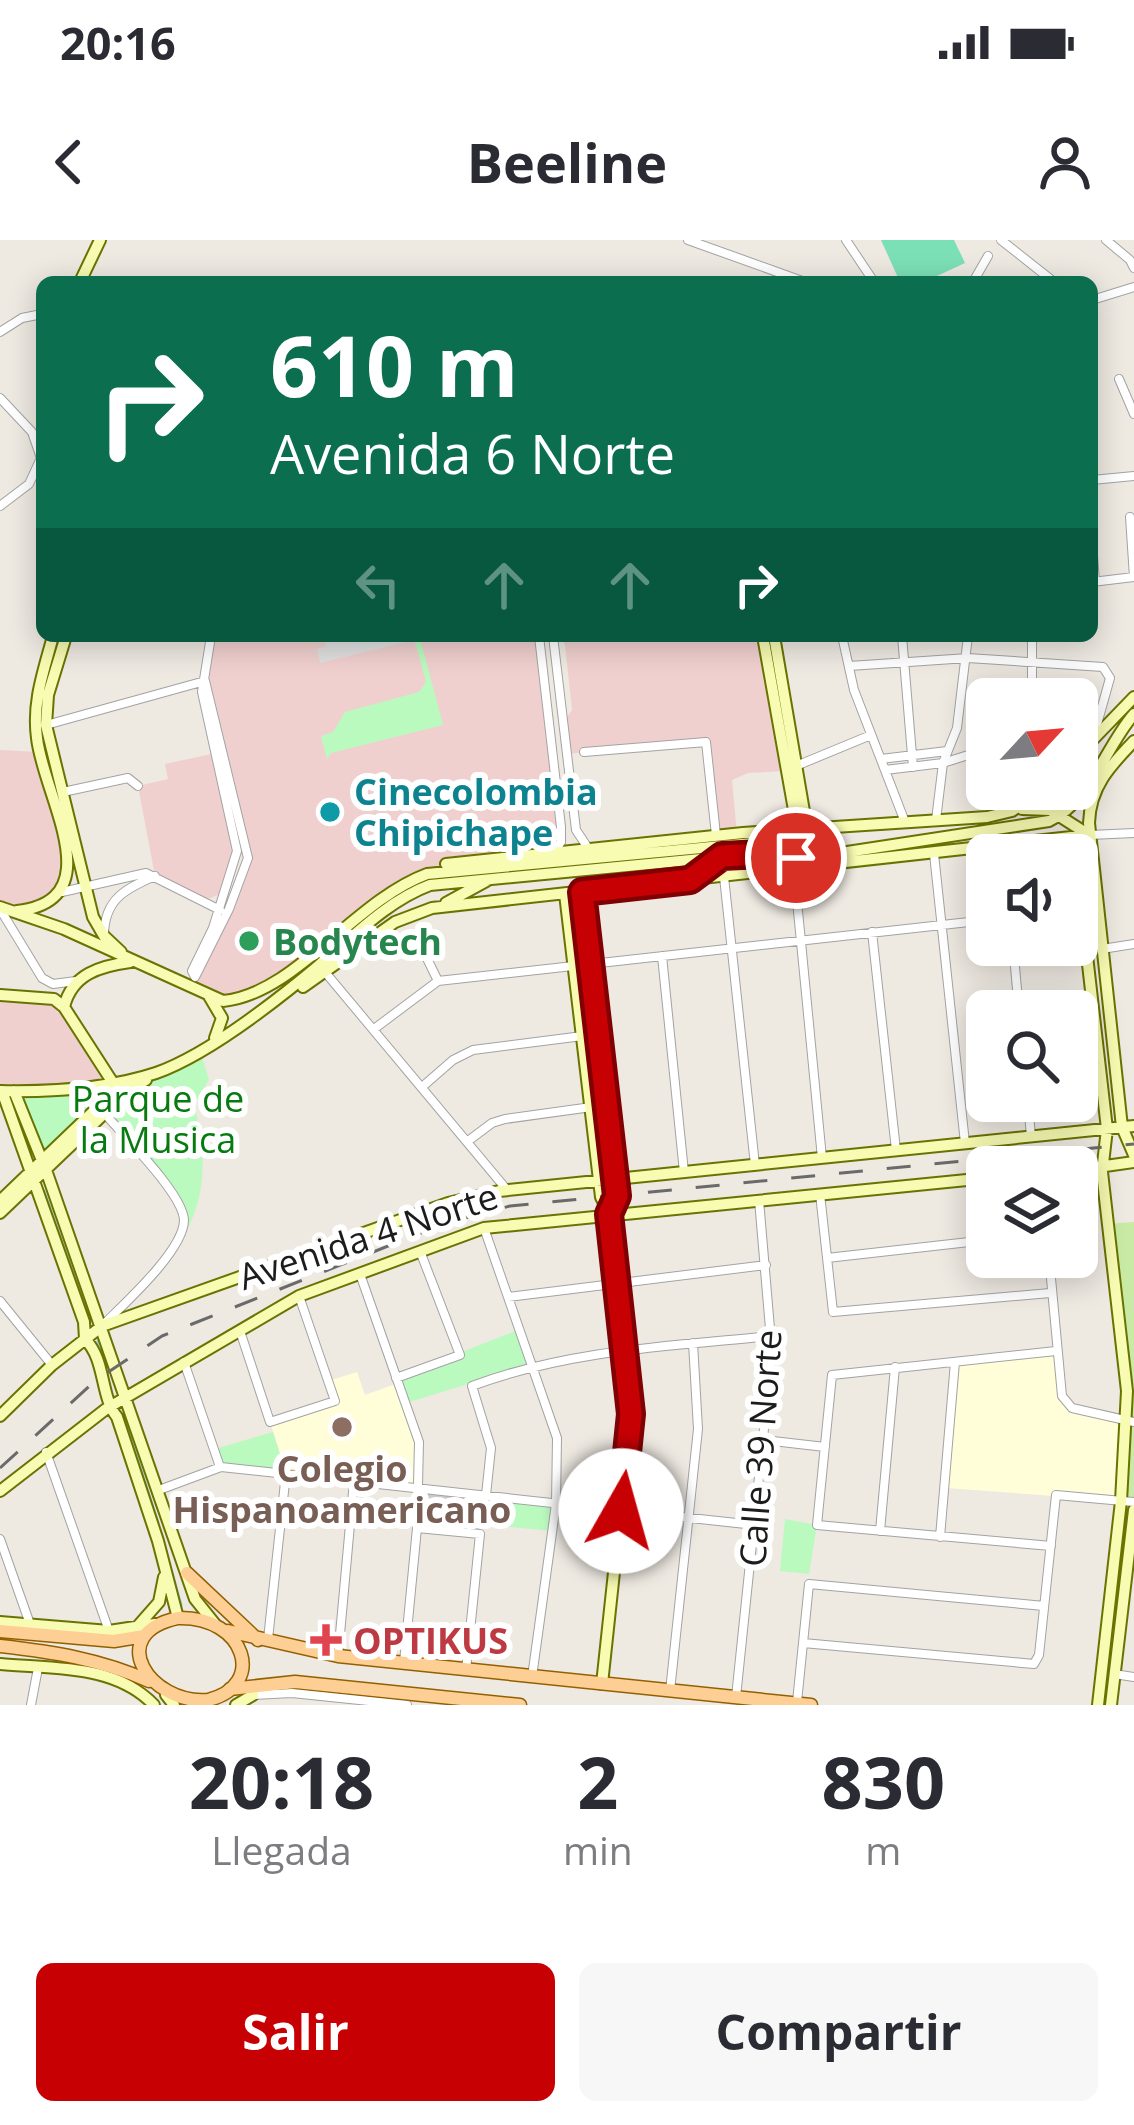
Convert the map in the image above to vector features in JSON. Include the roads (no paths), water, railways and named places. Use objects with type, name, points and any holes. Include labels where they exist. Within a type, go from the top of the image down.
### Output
[{"type":"main road","points":[[83,276],[100,240]]},
{"type":"main road","points":[[14,911],[37,907],[62,892],[69,862],[38,752],[35,719],[51,642]]},
{"type":"main road","points":[[63,642],[48,695],[46,725],[93,917],[104,936],[133,961]]},
{"type":"main road","points":[[764,642],[794,812],[791,830]]},
{"type":"main road","points":[[775,642],[796,766],[787,844],[795,864]]},
{"type":"main road","points":[[1098,733],[1134,697]]},
{"type":"main road","points":[[1098,769],[1113,739],[1134,714]]},
{"type":"main road","points":[[1089,834],[1094,791],[1134,742]]},
{"type":"main road","points":[[0,908],[208,996],[235,1000],[272,984],[404,878],[430,868],[716,836],[987,818],[1036,808],[1060,815],[1088,834]]},
{"type":"main road","points":[[438,907],[724,877],[930,837],[1041,823],[1065,810]]},
{"type":"main road","points":[[870,826],[879,838],[871,851]]},
{"type":"main road","points":[[386,895],[440,872],[744,844],[791,830]]},
{"type":"main road","points":[[930,837],[951,852]]},
{"type":"main road","points":[[0,1201],[129,1090],[244,1020],[266,1014],[405,896],[436,884],[722,856],[762,854],[795,864],[966,850]]},
{"type":"main road","points":[[690,880],[722,856]]},
{"type":"main road","points":[[304,982],[400,919],[438,907],[494,876]]},
{"type":"main road","points":[[582,892],[617,1196],[609,1214]]},
{"type":"main road","points":[[565,894],[631,1414],[602,1684]]},
{"type":"main road","points":[[1098,917],[1134,1159],[1098,1167]]},
{"type":"main road","points":[[64,1006],[78,980],[100,968],[133,961]]},
{"type":"main road","points":[[1087,966],[1107,1129],[1102,1167],[1131,1422],[1130,1504],[1112,1705]]},
{"type":"main road","points":[[0,995],[54,999],[64,1006],[113,1083]]},
{"type":"main road","points":[[208,996],[222,1018],[220,1030],[208,1045]]},
{"type":"main road","points":[[235,1000],[233,1015],[244,1020]]},
{"type":"main road","points":[[159,1072],[113,1083],[5,1091],[101,1326],[199,1606],[241,1651],[240,1674],[212,1702],[170,1700],[150,1681],[139,1659],[139,1633],[159,1602],[164,1562]]},
{"type":"main road","points":[[0,1214],[99,1106],[113,1083]]},
{"type":"main road","name":"Avenida 4 Norte","points":[[0,1416],[101,1326],[448,1204],[507,1190],[1128,1127]]},
{"type":"main road","points":[[38,1170],[85,1339],[103,1375],[108,1407],[117,1417],[178,1618]]},
{"type":"main road","name":"Avenida 4 Norte","points":[[0,1491],[108,1407],[299,1296],[484,1228],[966,1180]]},
{"type":"main road","points":[[1098,1705],[1130,1504]]},
{"type":"main road","points":[[187,1573],[263,1641]]},
{"type":"main road","points":[[0,1646],[139,1633],[178,1618],[338,1656],[804,1704]]},
{"type":"main road","points":[[0,1622],[30,1624],[150,1681]]},
{"type":"main road","points":[[0,1631],[67,1640]]},
{"type":"main road","points":[[0,1664],[86,1672],[128,1684],[154,1705]]},
{"type":"main road","points":[[86,1672],[111,1664]]},
{"type":"main road","points":[[229,1689],[274,1682],[349,1697],[520,1705]]},
{"type":"main road","points":[[236,1705],[274,1682]]},
{"type":"street","points":[[688,240],[789,276]]},
{"type":"street","points":[[846,240],[870,276]]},
{"type":"street","points":[[1106,240],[1134,268]]},
{"type":"street","points":[[1003,241],[1047,276]]},
{"type":"street","points":[[977,276],[988,256]]},
{"type":"street","points":[[1098,298],[1134,287]]},
{"type":"street","points":[[0,332],[36,315]]},
{"type":"street","points":[[1118,379],[1134,414]]},
{"type":"street","points":[[0,398],[36,441]]},
{"type":"street","points":[[0,506],[36,473]]},
{"type":"street","points":[[1098,479],[1134,476]]},
{"type":"street","points":[[1098,582],[1134,577],[1130,518]]},
{"type":"street","points":[[205,681],[247,847],[243,873],[223,911],[213,928],[192,971],[195,977],[223,911],[236,839],[205,707],[205,681],[210,642]]},
{"type":"street","points":[[539,642],[562,837],[554,851]]},
{"type":"street","points":[[554,642],[576,830],[588,848]]},
{"type":"street","points":[[843,642],[871,735],[906,824]]},
{"type":"street","points":[[903,642],[913,766]]},
{"type":"street","points":[[935,821],[943,763],[957,728],[968,642]]},
{"type":"street","points":[[1032,642],[1032,678]]},
{"type":"street","points":[[849,666],[968,658],[1103,667],[1109,671],[1098,717]]},
{"type":"street","points":[[46,725],[205,681]]},
{"type":"street","points":[[549,724],[556,729],[562,724]]},
{"type":"street","points":[[551,740],[557,733],[564,739]]},
{"type":"street","points":[[796,766],[871,735]]},
{"type":"street","points":[[584,752],[706,742],[716,836]]},
{"type":"street","points":[[880,759],[948,751],[959,756]]},
{"type":"street","points":[[885,770],[943,763],[966,754]]},
{"type":"street","points":[[62,793],[128,778],[138,786]]},
{"type":"street","points":[[1098,834],[1134,832]]},
{"type":"street","points":[[934,854],[965,1143]]},
{"type":"street","points":[[795,864],[822,1158]]},
{"type":"street","points":[[62,892],[141,872],[223,911]]},
{"type":"street","points":[[104,936],[112,902],[129,887],[155,876]]},
{"type":"street","points":[[724,877],[755,1165]]},
{"type":"street","points":[[202,902],[227,887]]},
{"type":"street","points":[[202,902],[213,928]]},
{"type":"street","points":[[0,908],[42,978],[56,984],[78,980]]},
{"type":"street","points":[[374,1029],[438,981],[966,922]]},
{"type":"street","points":[[872,932],[896,1150]]},
{"type":"street","points":[[418,940],[438,981]]},
{"type":"street","points":[[1102,949],[1134,944]]},
{"type":"street","points":[[662,956],[684,1172]]},
{"type":"street","points":[[325,972],[507,1190]]},
{"type":"street","points":[[39,998],[42,978]]},
{"type":"street","points":[[422,1087],[453,1060],[473,1050],[598,1034]]},
{"type":"street","points":[[469,1142],[506,1119],[606,1105]]},
{"type":"street","points":[[101,1326],[164,1260],[184,1225],[184,1214],[174,1197],[104,1113]]},
{"type":"street","points":[[1030,1122],[1031,1137]]},
{"type":"street","points":[[820,1192],[833,1312],[1050,1293]]},
{"type":"street","name":"Calle 39 Norte","points":[[736,1697],[771,1336],[758,1198]]},
{"type":"street","points":[[484,1228],[557,1438],[556,1504],[532,1677]]},
{"type":"street","points":[[827,1258],[966,1242]]},
{"type":"street","points":[[396,1378],[458,1355],[420,1251]]},
{"type":"street","points":[[508,1297],[766,1265]]},
{"type":"street","points":[[360,1274],[419,1442],[417,1528],[404,1664]]},
{"type":"street","points":[[1050,1278],[1062,1396],[1072,1408],[1131,1422]]},
{"type":"street","points":[[240,1329],[270,1422],[335,1401],[299,1296]]},
{"type":"street","points":[[1,1305],[52,1365]]},
{"type":"street","points":[[486,1496],[491,1448],[473,1385],[533,1364],[771,1336]]},
{"type":"street","points":[[670,1691],[698,1429],[692,1343]]},
{"type":"street","points":[[1051,1546],[817,1525],[832,1375],[1056,1351]]},
{"type":"street","points":[[184,1360],[220,1467]]},
{"type":"street","points":[[940,1537],[955,1362]]},
{"type":"street","points":[[880,1531],[895,1367]]},
{"type":"street","points":[[764,1440],[825,1447]]},
{"type":"street","points":[[46,1452],[104,1636]]},
{"type":"street","points":[[159,1490],[220,1467],[755,1525]]},
{"type":"street","points":[[263,1641],[286,1473]]},
{"type":"street","points":[[338,1656],[354,1481]]},
{"type":"street","points":[[803,1643],[1034,1664],[1040,1655],[1056,1495],[1130,1504]]},
{"type":"street","points":[[417,1528],[480,1534],[466,1670]]},
{"type":"street","points":[[0,1539],[30,1624]]},
{"type":"street","points":[[804,1704],[809,1583],[1044,1606]]},
{"type":"street","points":[[31,1705],[38,1668]]},
{"type":"street","points":[[1114,1675],[1134,1677]]},
{"type":"street","points":[[253,1695],[274,1692],[407,1705]]},
{"type":"waterway","points":[[24,1138],[32,1160]]},
{"type":"waterway","points":[[44,1191],[90,1321]]},
{"type":"waterway","points":[[98,1341],[104,1360]]},
{"type":"waterway","points":[[124,1416],[158,1523]]},
{"type":"waterway","points":[[172,1573],[181,1605]]},
{"type":"railway","points":[[0,1468],[95,1381],[162,1336],[446,1223],[510,1206],[1134,1144]]},
{"type":"place","name":"Cinecolombia Chipichape","points":[[330,812]]},
{"type":"place","name":"Bodytech","points":[[249,941]]},
{"type":"place","name":"Colegio Hispanoamericano","points":[[342,1427]]},
{"type":"place","name":"OPTIKUS","points":[[326,1640]]},
{"type":"park label","name":"Parque de la Musica","points":[[158,1118]]}]
